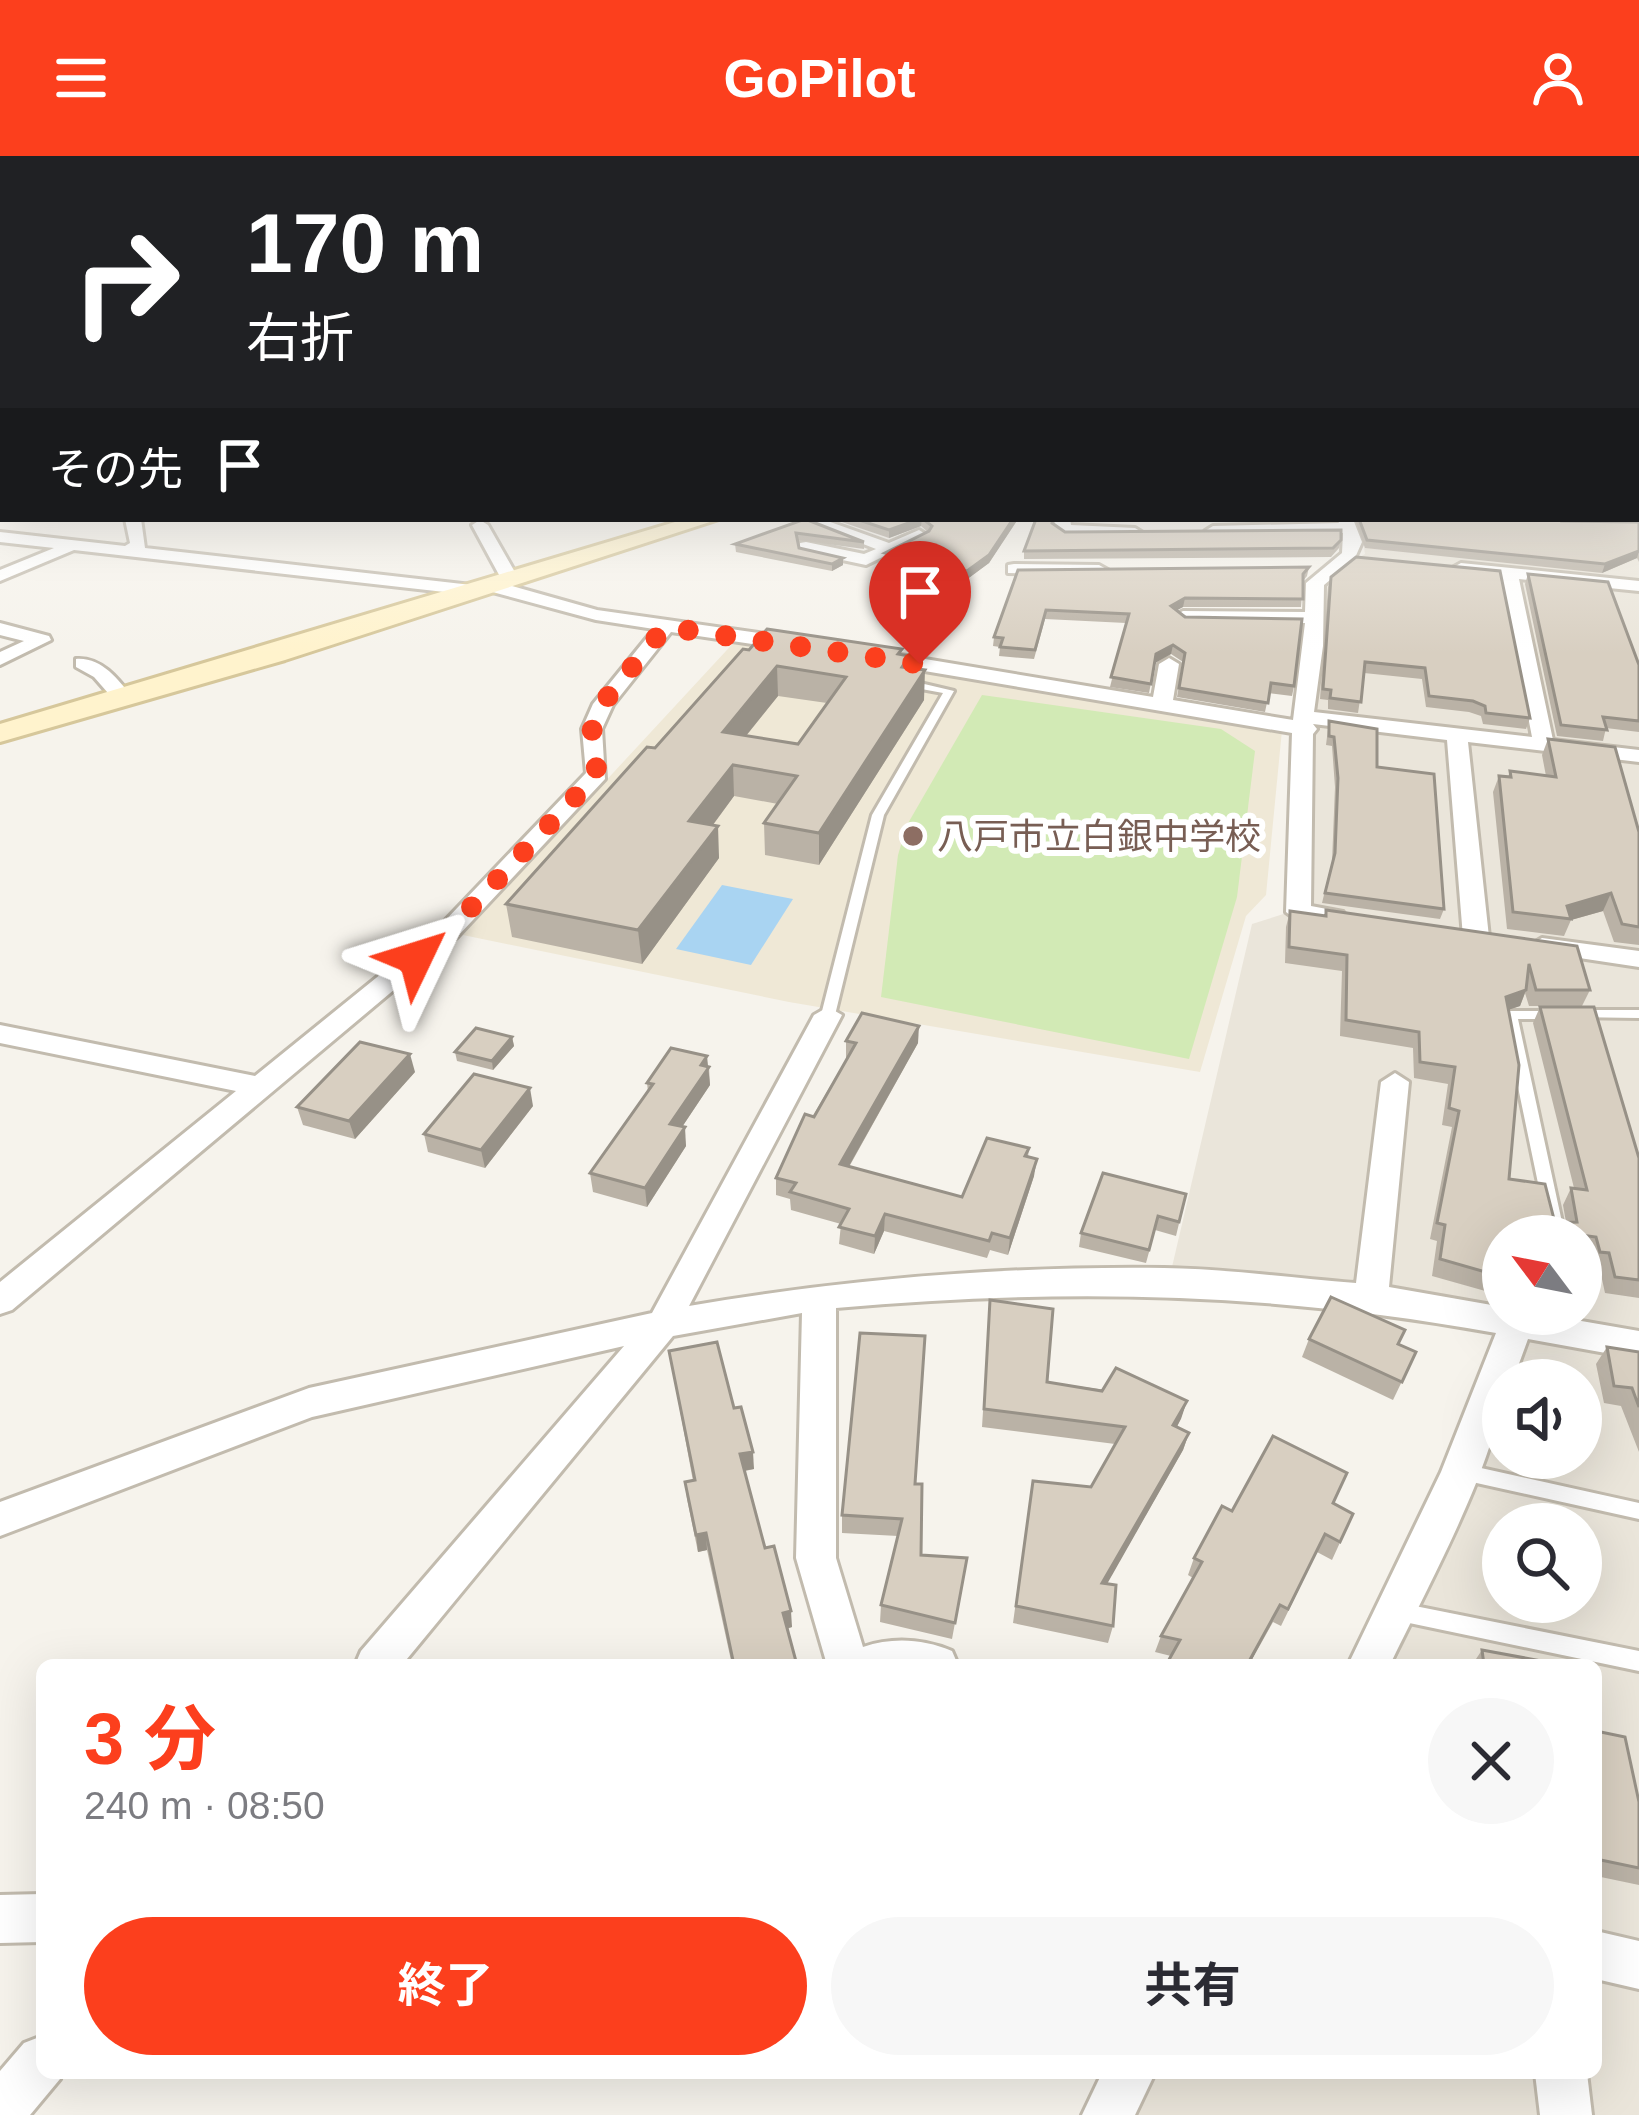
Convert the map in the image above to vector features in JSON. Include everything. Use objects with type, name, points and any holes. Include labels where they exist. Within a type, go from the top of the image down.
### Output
[{"type":"street","points":[[130,550],[139,545],[134,522]]},
{"type":"street","points":[[0,733],[698,522]]},
{"type":"street","points":[[815,522],[886,547],[920,545]]},
{"type":"street","points":[[1063,522],[1064,530],[1163,533]]},
{"type":"street","points":[[1186,532],[1348,523],[1343,562],[1315,583],[1298,912],[1365,922]]},
{"type":"street","points":[[480,525],[495,586]]},
{"type":"street","points":[[0,537],[495,586],[596,615],[827,649]]},
{"type":"street","points":[[0,575],[75,545]]},
{"type":"street","points":[[806,547],[866,560],[886,547]]},
{"type":"street","points":[[1443,566],[1639,586]]},
{"type":"street","points":[[1014,569],[1127,570]]},
{"type":"street","points":[[1510,574],[1544,745]]},
{"type":"street","points":[[1183,616],[1313,617]]},
{"type":"street","points":[[0,1301],[448,932],[597,774],[592,729],[602,704],[665,627]]},
{"type":"street","points":[[0,629],[42,640],[0,659]]},
{"type":"street","points":[[850,653],[1306,723],[1639,756]]},
{"type":"street","points":[[83,663],[101,673],[122,698]]},
{"type":"street","points":[[1162,703],[1169,664]]},
{"type":"street","points":[[1457,735],[1488,938],[1639,959]]},
{"type":"street","points":[[381,1659],[663,1324],[828,1015]]},
{"type":"street","points":[[0,1034],[258,1086]]},
{"type":"street","points":[[1371,1297],[1395,1082]]},
{"type":"street","points":[[0,1520],[309,1403],[663,1324],[819,1297],[964,1284],[1168,1281],[1371,1297],[1482,1318]]},
{"type":"street","points":[[819,1297],[816,1558],[846,1659]]},
{"type":"street","points":[[1372,1659],[1460,1472],[1512,1335]]},
{"type":"street","points":[[1578,1335],[1639,1346]]},
{"type":"street","points":[[0,1919],[36,1918]]},
{"type":"street","points":[[1602,1956],[1639,1965]]},
{"type":"street","points":[[0,2111],[36,2069]]},
{"type":"street","points":[[1108,2115],[1126,2079]]},
{"type":"street","points":[[1562,2079],[1566,2115]]},
{"type":"lane","points":[[828,1015],[878,815],[949,691],[920,686]]},
{"type":"lane","points":[[1553,1215],[1510,1015],[1639,1014]]},
{"type":"lane","points":[[1460,1472],[1639,1511]]},
{"type":"lane","points":[[1395,1611],[1639,1661]]},
{"type":"shaded area","points":[[1639,522],[1639,2115],[1137,2115],[1154,2079],[1602,2079],[1602,1659],[1397,1659],[1482,1465],[1482,1479],[1602,1479],[1602,1359],[1523,1359],[1531,1335],[1602,1335],[1602,1215],[1482,1215],[1482,1304],[1393,1288],[1172,1267],[1252,924],[1312,905],[1313,692],[1326,647],[1325,585],[1335,571],[1365,554],[1361,527]]},
{"type":"shaded area","name":"八戸市立白銀中学校","points":[[738,638],[1282,730],[1266,895],[1246,916],[1200,1072],[789,1002],[463,935]]},
{"type":"green space","points":[[982,695],[1221,729],[1255,751],[1237,897],[1189,1059],[881,997],[898,855],[907,825]]},
{"type":"water","points":[[722,885],[793,899],[751,965],[676,949]]},
{"type":"building","points":[[797,522],[813,522],[864,542],[796,533],[799,548],[843,558],[832,564],[735,544]]},
{"type":"building","points":[[865,522],[912,522],[889,530]]},
{"type":"building","points":[[927,522],[1011,522],[989,555],[967,571],[885,553],[932,526]]},
{"type":"building","points":[[1035,522],[1052,522],[1065,532],[1341,530],[1341,540],[1333,548],[1024,551]]},
{"type":"building","points":[[1360,522],[1639,522],[1639,551],[1605,564],[1367,540]]},
{"type":"building","points":[[1356,557],[1500,571],[1530,718],[1486,713],[1485,706],[1473,701],[1429,696],[1425,668],[1365,662],[1361,702],[1330,698],[1331,690],[1323,689],[1331,577]]},
{"type":"building","points":[[1309,567],[1303,574],[1303,599],[1185,598],[1171,606],[1185,617],[1302,619],[1294,686],[1271,683],[1268,703],[1179,688],[1185,653],[1173,645],[1156,654],[1151,684],[1111,677],[1129,614],[1046,610],[1035,650],[1000,647],[1003,638],[994,637],[1018,570]]},
{"type":"building","points":[[1528,574],[1608,582],[1639,665],[1639,721],[1603,717],[1607,730],[1561,725]]},
{"type":"building","points":[[767,629],[902,649],[898,654],[909,656],[902,667],[925,670],[819,833],[764,823],[797,776],[733,765],[689,821],[718,826],[638,930],[506,904],[647,747],[655,748],[743,649],[749,650]],"holes":[[[777,666],[846,677],[798,744],[723,732]]]},
{"type":"building","points":[[1329,721],[1377,729],[1377,767],[1434,774],[1444,909],[1325,893],[1335,853],[1338,778]]},
{"type":"building","points":[[1548,739],[1615,747],[1639,832],[1639,927],[1622,924],[1611,893],[1567,906],[1571,919],[1513,912],[1499,776],[1511,777],[1510,771],[1556,777]]},
{"type":"building","points":[[1326,910],[1577,946],[1590,990],[1536,990],[1529,964],[1526,990],[1506,997],[1519,1065],[1509,1179],[1545,1184],[1553,1215],[1482,1215],[1482,1271],[1440,1259],[1445,1225],[1437,1223],[1459,1111],[1449,1108],[1455,1067],[1420,1062],[1419,1032],[1346,1020],[1347,955],[1289,947],[1290,911],[1326,916]]},
{"type":"building","points":[[1540,1007],[1594,1007],[1639,1158],[1639,1280],[1615,1277],[1609,1253],[1602,1252],[1602,1215],[1576,1215],[1571,1188],[1587,1190]]},
{"type":"building","points":[[862,1013],[919,1026],[840,1164],[962,1197],[987,1138],[1029,1148],[1025,1156],[1037,1159],[1010,1238],[992,1233],[989,1241],[885,1214],[875,1236],[839,1227],[849,1209],[790,1192],[796,1183],[776,1178],[805,1114],[814,1117],[856,1043],[846,1041]]},
{"type":"building","points":[[476,1028],[512,1037],[492,1061],[455,1052]]},
{"type":"building","points":[[360,1042],[410,1054],[349,1121],[297,1107]]},
{"type":"building","points":[[671,1048],[707,1056],[701,1065],[709,1067],[670,1124],[685,1127],[645,1188],[590,1173],[653,1084],[647,1083]]},
{"type":"building","points":[[474,1074],[530,1088],[481,1150],[424,1134]]},
{"type":"building","points":[[1103,1173],[1186,1194],[1179,1222],[1158,1216],[1149,1250],[1081,1233]]},
{"type":"building","points":[[1331,1297],[1405,1330],[1398,1344],[1416,1352],[1402,1382],[1309,1339]]},
{"type":"building","points":[[990,1300],[1053,1309],[1047,1382],[1102,1391],[1116,1368],[1187,1401],[1173,1425],[1189,1433],[1102,1583],[1116,1585],[1113,1626],[1016,1606],[1033,1481],[1091,1487],[1125,1427],[984,1409]]},
{"type":"building","points":[[860,1333],[925,1336],[915,1484],[922,1484],[921,1555],[967,1558],[955,1623],[881,1605],[902,1519],[842,1515]]},
{"type":"building","points":[[717,1342],[734,1408],[741,1407],[753,1452],[740,1454],[765,1548],[774,1546],[791,1611],[783,1613],[795,1659],[733,1659],[706,1533],[696,1535],[685,1482],[695,1480],[669,1351]]},
{"type":"building","points":[[1607,1347],[1639,1352],[1639,1407],[1632,1388],[1614,1386]]},
{"type":"building","points":[[1273,1436],[1347,1473],[1333,1503],[1353,1514],[1340,1542],[1325,1534],[1288,1609],[1280,1605],[1250,1659],[1169,1659],[1180,1640],[1161,1636],[1202,1562],[1194,1558],[1222,1506],[1232,1511]]},
{"type":"building","points":[[1482,1650],[1531,1659],[1483,1659]]},
{"type":"building","points":[[1602,1732],[1625,1737],[1639,1802],[1639,1868],[1602,1860]]},
{"type":"place","name":"八戸市立白銀中学校","points":[[913,836]]},
{"type":"route","points":[[416,958],[448,932],[597,774],[592,729],[602,704],[665,627],[920,664]]}]
